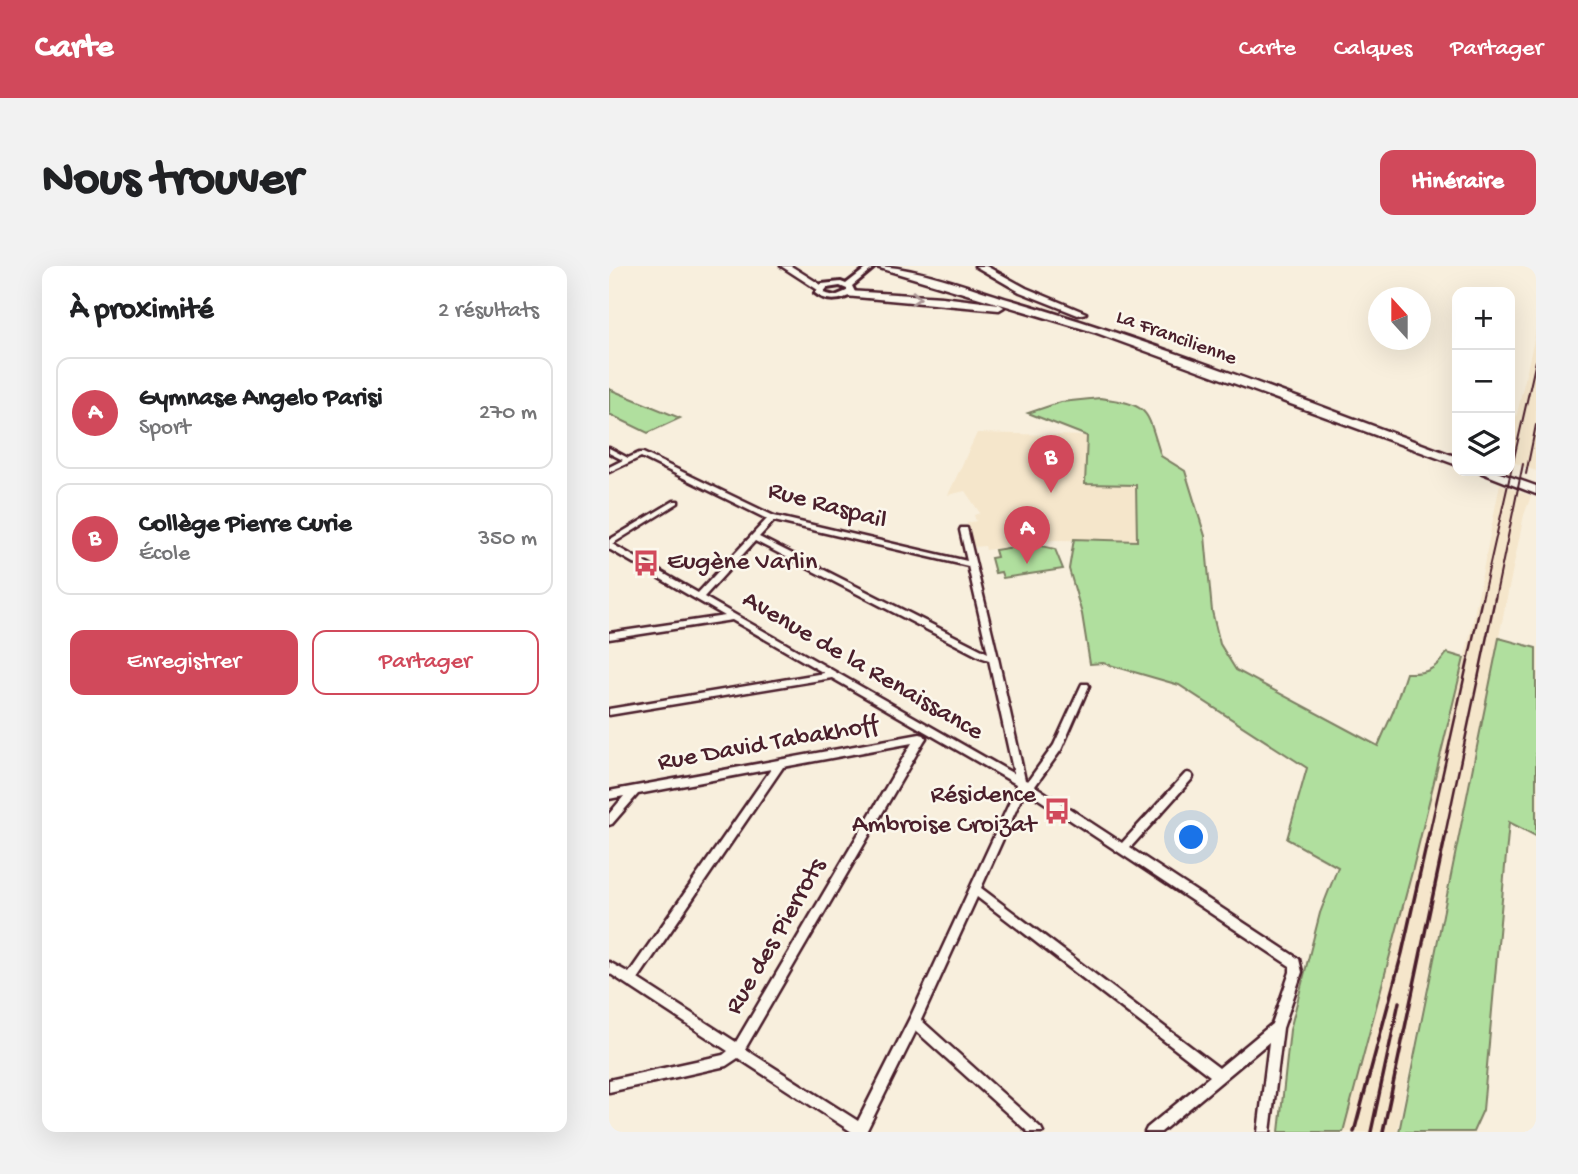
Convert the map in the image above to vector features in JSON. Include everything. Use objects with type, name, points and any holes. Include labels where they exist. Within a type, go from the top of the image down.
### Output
[{"type":"highway","points":[[785,266],[821,288]]},
{"type":"highway","name":"La Francilienne","points":[[875,266],[1038,310],[1452,459]]},
{"type":"highway","name":"La Francilienne","points":[[901,266],[985,287],[1127,333],[1452,450]]},
{"type":"highway","points":[[979,266],[1023,290],[1127,333]]},
{"type":"highway","points":[[848,290],[1013,309],[1153,351]]},
{"type":"highway","points":[[1515,474],[1536,481]]},
{"type":"highway","points":[[1497,476],[1536,490]]},
{"type":"street","points":[[865,272],[848,290],[834,298],[824,297],[819,293],[821,288],[838,284],[875,266]]},
{"type":"street","points":[[838,284],[848,290]]},
{"type":"street","points":[[609,450],[627,460]]},
{"type":"street","points":[[609,470],[641,454]]},
{"type":"street","name":"Rue Raspail","points":[[641,454],[772,518],[971,564]]},
{"type":"street","points":[[609,545],[676,502]]},
{"type":"street","points":[[699,597],[772,518]]},
{"type":"street","points":[[964,530],[1025,784]]},
{"type":"street","points":[[753,537],[983,655],[994,658]]},
{"type":"street","name":"Avenue de la Renaissance","points":[[609,545],[731,618],[1025,784],[1295,963],[1296,972],[1277,1028]]},
{"type":"street","points":[[609,636],[731,618]]},
{"type":"street","points":[[609,712],[832,675]]},
{"type":"street","points":[[609,967],[860,1131],[914,1022],[1020,791],[1058,747],[1085,687]]},
{"type":"street","name":"Rue David Tabakhoff","points":[[609,795],[920,738],[933,732]]},
{"type":"street","name":"Rue des Pierrots","points":[[738,1050],[920,738]]},
{"type":"street","points":[[631,980],[780,764]]},
{"type":"street","points":[[1123,849],[1188,777]]},
{"type":"street","points":[[609,821],[635,790]]},
{"type":"street","points":[[974,889],[1219,1074]]},
{"type":"street","points":[[914,1022],[1037,1132]]},
{"type":"street","points":[[1151,1132],[1277,1028]]},
{"type":"street","points":[[1264,1132],[1277,1028]]},
{"type":"street","points":[[609,1086],[726,1060],[738,1050]]},
{"type":"shaded area","points":[[1536,331],[1536,471],[1515,463],[1515,422]]},
{"type":"shaded area","points":[[977,433],[1087,436],[1136,484],[1137,541],[1054,540],[986,550],[985,546],[974,547],[967,523],[976,521],[974,515],[980,513],[965,491],[948,495]]},
{"type":"shaded area","points":[[1500,484],[1531,496],[1524,515],[1397,1132],[1343,1132],[1412,872],[1471,631]]},
{"type":"green space","points":[[609,389],[680,418],[648,433],[609,414]]},
{"type":"green space","points":[[1100,398],[1129,404],[1144,412],[1149,419],[1161,456],[1185,471],[1205,536],[1212,611],[1220,644],[1236,670],[1378,746],[1406,673],[1429,670],[1447,653],[1464,658],[1412,872],[1343,1132],[1279,1132],[1290,1030],[1320,913],[1338,867],[1287,839],[1307,768],[1179,685],[1103,663],[1090,664],[1082,614],[1069,569],[1074,539],[1137,541],[1136,485],[1085,484],[1087,436],[1028,413],[1061,402]]},
{"type":"green space","points":[[1033,544],[1055,549],[1063,569],[1003,578],[1001,572],[995,573],[991,558],[997,557],[995,550]]},
{"type":"green space","points":[[1499,638],[1536,648],[1536,836],[1509,822],[1483,1110],[1473,1132],[1399,1132]]},
{"type":"railway","points":[[1482,599],[1536,361]]},
{"type":"railway","points":[[1526,474],[1536,425]]},
{"type":"railway","points":[[1495,599],[1523,464]]},
{"type":"railway","points":[[1429,835],[1482,598]]},
{"type":"railway","points":[[1445,835],[1495,598]]},
{"type":"railway","points":[[1354,1132],[1402,953],[1429,833]]},
{"type":"railway","points":[[1383,1132],[1446,833]]},
{"type":"railway","points":[[1371,1132],[1399,1002]]},
{"type":"place","name":"Collège Pierre Curie","points":[[1051,493]]},
{"type":"place","name":"Eugène Varlin","points":[[646,563]]},
{"type":"place","name":"Gymnase Angelo Parisi","points":[[1027,564]]},
{"type":"place","name":"Résidence Ambroise Croizat","points":[[1057,811]]}]
